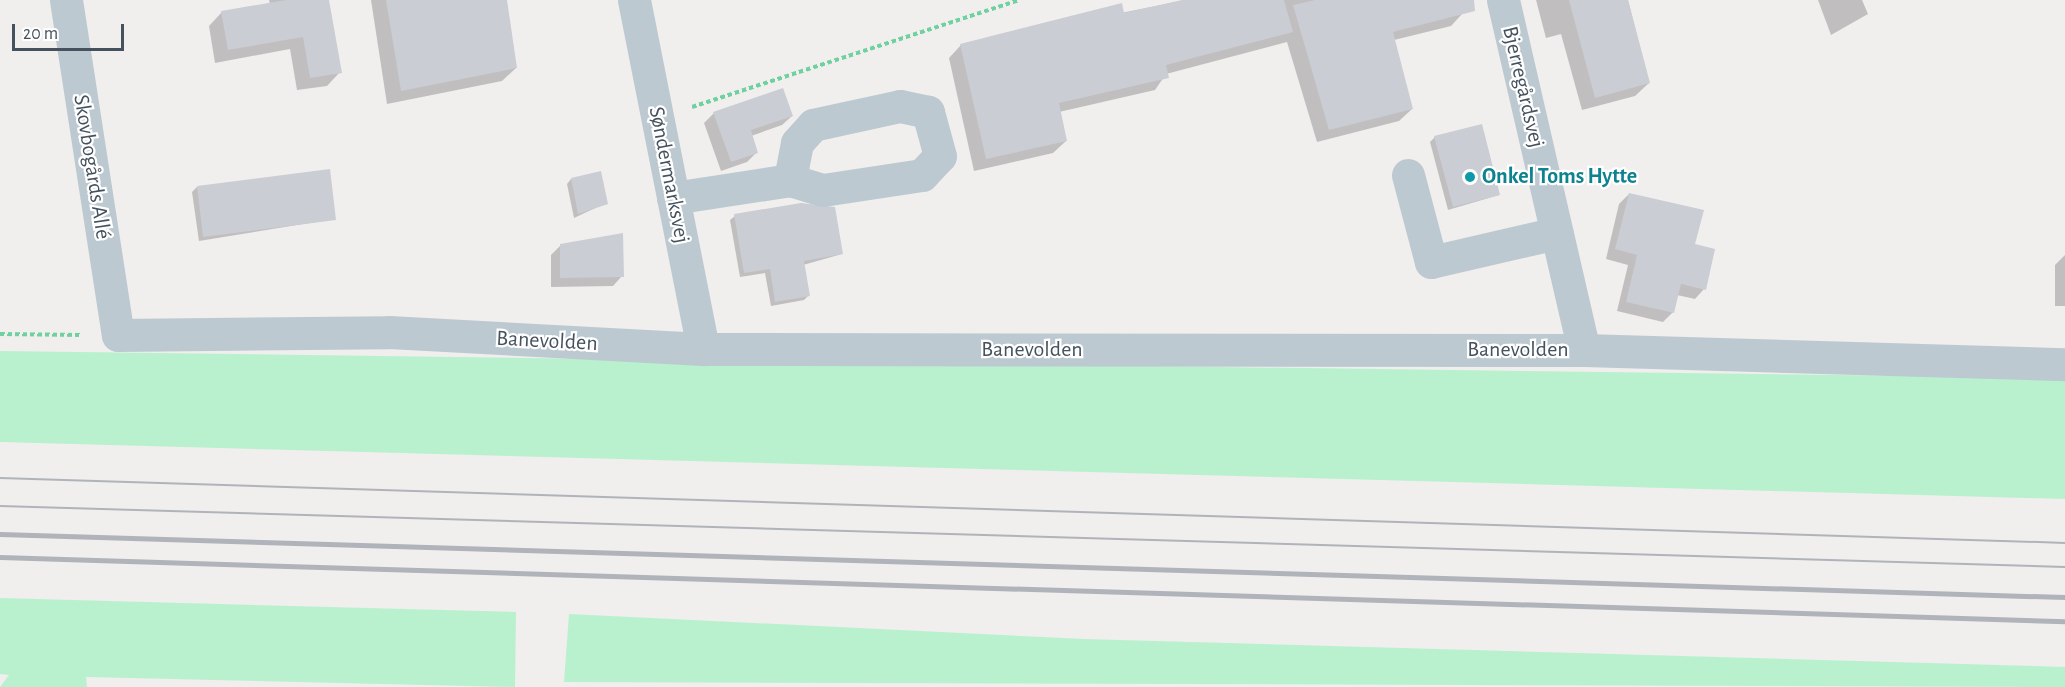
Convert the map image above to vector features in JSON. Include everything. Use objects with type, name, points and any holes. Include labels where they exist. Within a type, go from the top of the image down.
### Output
[{"type":"street","name":"Skovbogårds Allé","points":[[66,0],[118,335]]},
{"type":"street","name":"Søndermarksvej","points":[[634,0],[703,349]]},
{"type":"street","name":"Bjerregårdsvej","points":[[1503,0],[1584,350]]},
{"type":"street","points":[[1408,175],[1431,262],[1557,233]]},
{"type":"street","points":[[673,198],[790,180]]},
{"type":"street","name":"Banevolden","points":[[118,335],[388,332],[703,349],[1584,350],[2065,364]]},
{"type":"path","points":[[657,118],[1019,0]]},
{"type":"path","points":[[0,334],[118,335]]},
{"type":"green space","points":[[0,351],[2065,378],[2065,499],[0,442]]},
{"type":"green space","points":[[0,598],[516,612],[515,687],[86,677],[87,687],[0,687],[9,675],[0,674]]},
{"type":"green space","points":[[569,614],[1084,639],[2065,667],[2065,687],[564,682]]},
{"type":"building","points":[[286,0],[329,0],[342,73],[310,78],[303,37],[228,50],[221,11]]},
{"type":"building","points":[[386,0],[507,0],[517,68],[401,91]]},
{"type":"building","points":[[1182,0],[1284,0],[1293,32],[1166,65],[1169,78],[1059,103],[1067,141],[986,159],[960,44],[1122,3],[1124,13]]},
{"type":"building","points":[[1315,0],[1474,0],[1475,11],[1393,32],[1413,109],[1329,130],[1293,5]]},
{"type":"building","points":[[1569,0],[1628,0],[1650,83],[1595,98]]},
{"type":"building","points":[[783,88],[793,116],[751,130],[758,153],[731,162],[713,112]]},
{"type":"building","name":"Onkel Toms Hytte","points":[[1482,124],[1500,195],[1453,207],[1434,136]]},
{"type":"building","points":[[330,169],[336,220],[203,237],[197,186]]},
{"type":"building","points":[[601,171],[608,204],[578,214],[571,178]]},
{"type":"building","points":[[1629,193],[1704,210],[1695,244],[1715,249],[1706,290],[1681,284],[1674,313],[1626,302],[1637,255],[1615,249]]},
{"type":"building","points":[[801,203],[835,207],[843,254],[804,261],[810,296],[775,302],[770,269],[744,273],[734,214]]},
{"type":"building","points":[[623,233],[624,277],[560,278],[560,244]]},
{"type":"tram line","points":[[0,478],[2065,543]]},
{"type":"tram line","points":[[0,506],[2065,567]]},
{"type":"railway","points":[[0,534],[2065,597]]},
{"type":"railway","points":[[0,557],[2065,621]]},
{"type":"place","name":"Onkel Toms Hytte","points":[[1470,177]]}]
